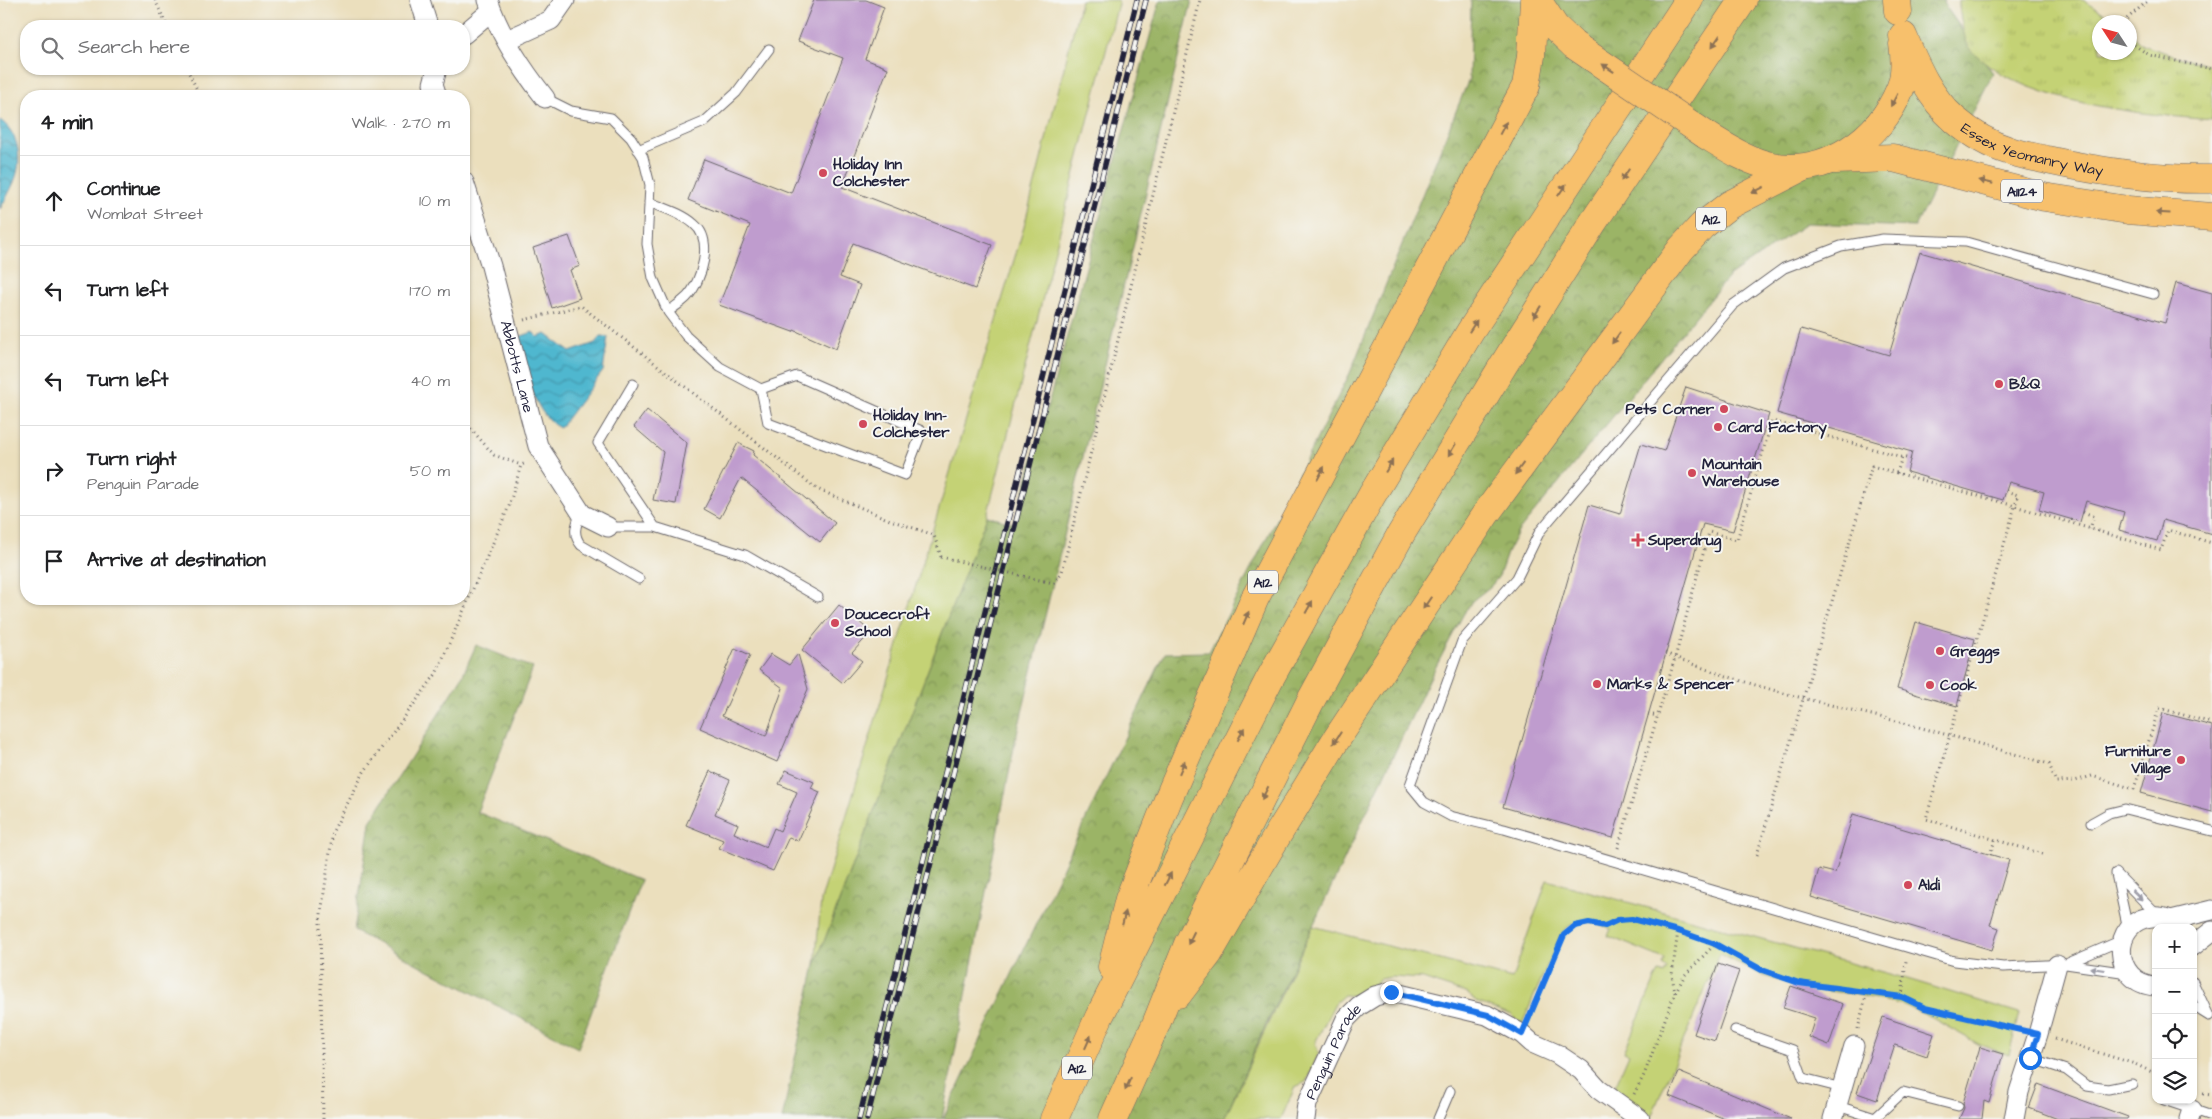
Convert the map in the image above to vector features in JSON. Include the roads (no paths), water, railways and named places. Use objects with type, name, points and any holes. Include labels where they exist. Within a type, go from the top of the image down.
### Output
[{"type":"main road","points":[[1536,0],[1555,27],[1574,44],[1706,135],[1737,153],[1770,166],[1801,168],[1834,160],[1867,138],[1890,109],[1901,88],[1905,63],[1897,12]]},
{"type":"main road","name":"A12","points":[[1099,1017],[1129,899],[1168,797],[1255,598],[1526,86],[1531,56],[1536,0]]},
{"type":"main road","name":"A12","points":[[1054,1119],[1099,1017],[1269,680],[1372,495],[1470,332],[1689,0]]},
{"type":"main road","name":"A12","points":[[1113,1119],[1156,1024],[1188,944],[1310,702],[1401,534],[1592,224],[1743,0]]},
{"type":"main road","name":"Essex Yeomanry Way","points":[[1897,12],[1918,71],[1933,96],[1954,119],[1984,140],[2010,151],[2064,164],[2126,174],[2212,179]]},
{"type":"main road","name":"A1124","points":[[1834,160],[1893,158],[2044,197],[2128,210],[2212,217]]},
{"type":"main road","name":"A12","points":[[1156,1024],[1209,953],[1334,743],[1485,515],[1682,249],[1702,226],[1729,205],[1801,168]]},
{"type":"street","points":[[420,0],[426,20]]},
{"type":"street","points":[[507,40],[551,20],[565,0]]},
{"type":"street","points":[[470,28],[490,6],[527,76],[545,98]]},
{"type":"street","points":[[434,90],[433,84],[436,75]]},
{"type":"street","name":"Abbotts Lane","points":[[470,202],[506,324],[538,446],[581,512],[608,527]]},
{"type":"street","points":[[2152,986],[2137,981],[2128,973],[2122,957],[2125,935],[2136,922],[2147,917],[2170,921],[2212,910]]},
{"type":"street","points":[[2197,943],[2212,931]]},
{"type":"street","points":[[2014,1119],[2019,1092],[2061,965]]},
{"type":"street","name":"Penguin Parade","points":[[1305,1119],[1307,1104],[1346,1019],[1359,1006],[1375,996],[1391,992],[1488,1015],[1522,1034],[1532,1043],[1557,1054],[1580,1070],[1598,1090],[1633,1115]]},
{"type":"street","points":[[1838,1104],[1854,1046]]},
{"type":"lane","points":[[638,150],[704,122],[736,93],[769,49]]},
{"type":"lane","points":[[545,98],[571,111],[611,118],[631,138],[643,158],[650,185],[647,244],[653,278],[668,312],[686,336],[720,367],[761,389],[796,376],[922,431],[905,475],[768,423],[761,389]]},
{"type":"lane","points":[[649,202],[695,224],[703,233],[706,244],[703,260],[693,289],[686,298],[668,312]]},
{"type":"lane","points":[[2128,973],[2061,965],[2003,967],[1954,961],[1504,829],[1450,816],[1424,802],[1410,785],[1462,641],[1517,578],[1540,531],[1733,305],[1784,268],[1841,246],[1882,239],[1966,242],[2153,294]]},
{"type":"lane","points":[[632,384],[598,443],[655,527]]},
{"type":"lane","points":[[581,512],[575,528],[576,539],[581,545],[639,579]]},
{"type":"lane","points":[[608,527],[655,527],[745,555],[818,597]]},
{"type":"lane","points":[[2091,823],[2109,813],[2125,809],[2212,831]]},
{"type":"lane","points":[[2061,965],[2125,935],[2116,873],[2170,921]]},
{"type":"lane","points":[[2197,990],[2210,1017]]},
{"type":"lane","points":[[2197,1009],[2210,1017]]},
{"type":"lane","points":[[1735,1030],[1793,1050],[1803,1078],[1838,1104],[1875,1118],[1903,1092],[1958,1106]]},
{"type":"lane","points":[[2030,1058],[2066,1070],[2087,1086],[2108,1089],[2132,1084]]},
{"type":"lane","points":[[1438,1119],[1450,1091]]},
{"type":"lane","points":[[2171,1104],[2191,1115],[2212,1116]]},
{"type":"water","points":[[0,120],[14,136],[19,158],[16,178],[0,209]]},
{"type":"water","points":[[533,332],[538,337],[546,334],[570,352],[595,343],[601,336],[608,337],[603,371],[560,428],[543,413],[536,401],[526,374],[519,337]]},
{"type":"railway","points":[[859,1119],[1137,0]]},
{"type":"railway","points":[[867,1119],[1146,0]]},
{"type":"place","name":"Holiday Inn Colchester","points":[[823,173]]},
{"type":"place","name":"B&Q","points":[[1999,384]]},
{"type":"place","name":"Pets Corner","points":[[1724,409]]},
{"type":"place","name":"Holiday Inn- Colchester","points":[[863,424]]},
{"type":"place","name":"Card Factory","points":[[1718,427]]},
{"type":"place","name":"Mountain Warehouse","points":[[1692,473]]},
{"type":"place","name":"Superdrug","points":[[1638,540]]},
{"type":"place","name":"Doucecroft School","points":[[835,623]]},
{"type":"place","name":"Greggs","points":[[1940,651]]},
{"type":"place","name":"Marks & Spencer","points":[[1597,684]]},
{"type":"place","name":"Cook","points":[[1930,685]]},
{"type":"place","name":"Furniture Village","points":[[2181,760]]},
{"type":"place","name":"Aldi","points":[[1908,885]]}]
